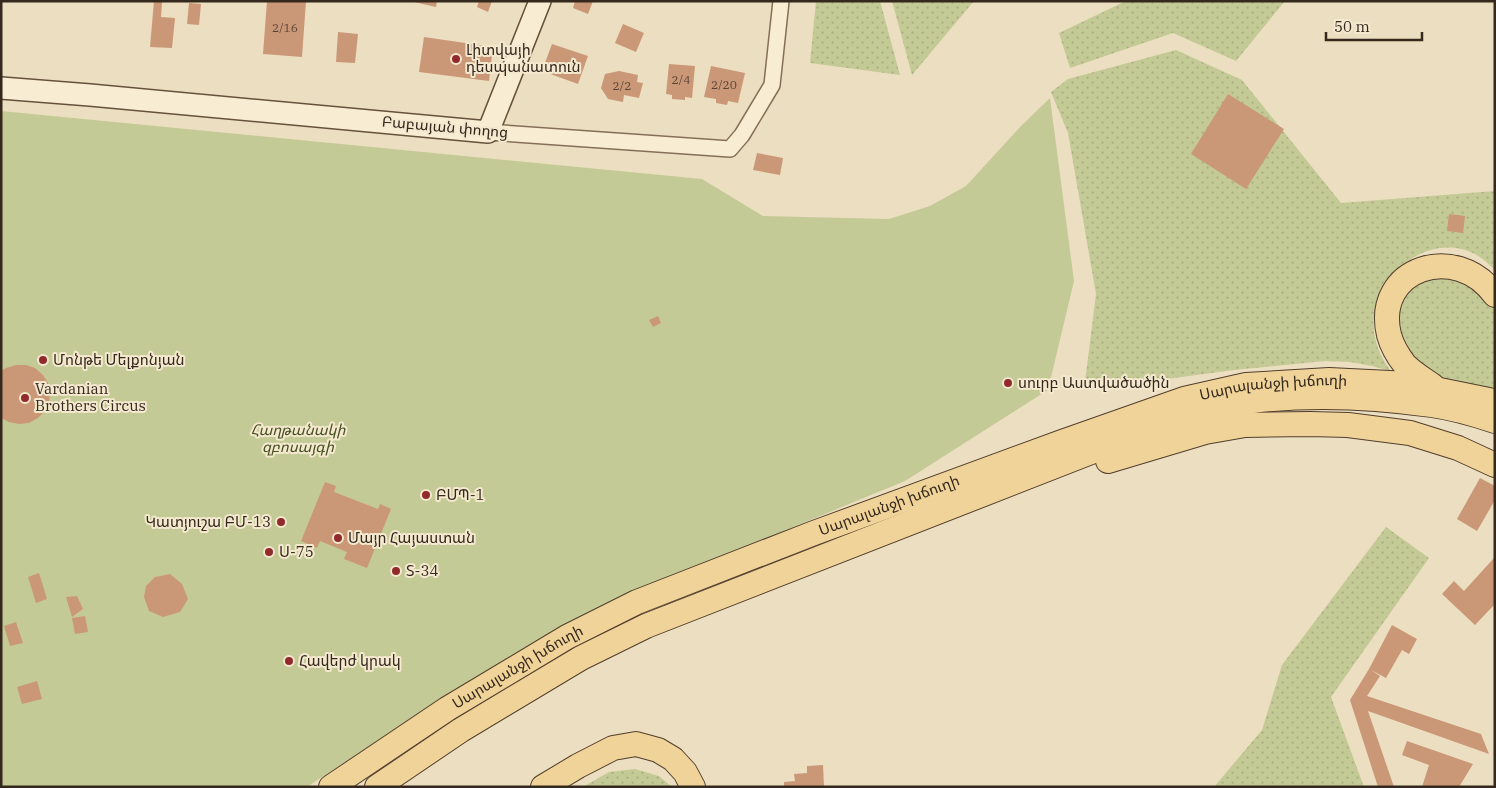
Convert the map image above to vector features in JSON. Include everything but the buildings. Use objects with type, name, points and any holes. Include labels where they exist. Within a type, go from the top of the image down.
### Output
[{"type":"main road","points":[[1438,389],[1408,368],[1396,352],[1390,338],[1387,319],[1388,306],[1393,294],[1405,280],[1418,271],[1446,266],[1459,268],[1477,276],[1495,295]]},
{"type":"main road","name":"Սարալանջի խճուղի","points":[[331,787],[455,704],[568,637],[637,602],[814,533],[1184,399],[1246,385],[1328,380],[1410,384],[1495,402]]},
{"type":"main road","name":"Սարալանջի խճուղի","points":[[377,787],[461,730],[581,658],[646,626],[1204,410],[1252,401],[1323,397],[1433,405],[1495,421]]},
{"type":"main road","points":[[1020,480],[1078,470],[1205,432],[1245,425],[1264,424],[1348,425],[1410,433],[1458,448],[1495,465]]},
{"type":"main road","points":[[543,787],[613,748],[636,744],[658,750],[673,758],[686,772],[693,787]]},
{"type":"street","points":[[488,132],[540,1]]},
{"type":"street","name":"Բաբայան փողոց","points":[[1,88],[488,132],[730,148],[742,134],[772,85],[781,1]]},
{"type":"green space","points":[[816,1],[880,1],[900,75],[810,63]]},
{"type":"green space","points":[[892,1],[974,1],[912,75]]},
{"type":"green space","points":[[1126,1],[1285,1],[1236,61],[1173,33],[1070,68],[1059,33]]},
{"type":"green space","points":[[1176,50],[1242,80],[1341,203],[1495,191],[1495,271],[1473,253],[1448,248],[1423,253],[1400,267],[1383,288],[1374,313],[1376,342],[1391,371],[1350,362],[1325,361],[1234,370],[1084,390],[1096,294],[1068,133],[1051,92],[1068,79]]},
{"type":"green space","name":"Հաղթանակի զբոսայգի","points":[[1050,98],[1074,281],[1048,390],[905,481],[604,605],[511,657],[420,712],[307,787],[1,787],[1,111],[702,179],[763,216],[889,219],[930,206],[966,186],[1021,126]]},
{"type":"green space","points":[[1452,273],[1491,302],[1494,309],[1495,396],[1422,370],[1404,355],[1396,309],[1414,284]]},
{"type":"green space","points":[[1386,527],[1429,558],[1331,697],[1364,787],[1214,787],[1262,730],[1282,665]]},
{"type":"green space","points":[[635,769],[659,776],[672,787],[583,787],[609,772]]},
{"type":"place","name":"Լիտվայի դեսպանատուն","points":[[456,59]]},
{"type":"place","name":"Մոնթե Մելքոնյան","points":[[43,360]]},
{"type":"place","name":"սուրբ Աստվածածին","points":[[1008,383]]},
{"type":"place","name":"Vardanian Brothers Circus","points":[[25,398]]},
{"type":"place","name":"ԲՄՊ-1","points":[[426,495]]},
{"type":"place","name":"Կատյուշա ԲՄ-13","points":[[281,522]]},
{"type":"place","name":"Մայր Հայաստան","points":[[338,538]]},
{"type":"place","name":"Ս-75","points":[[269,552]]},
{"type":"place","name":"Տ-34","points":[[396,571]]},
{"type":"place","name":"Հավերժ կրակ","points":[[289,661]]}]
